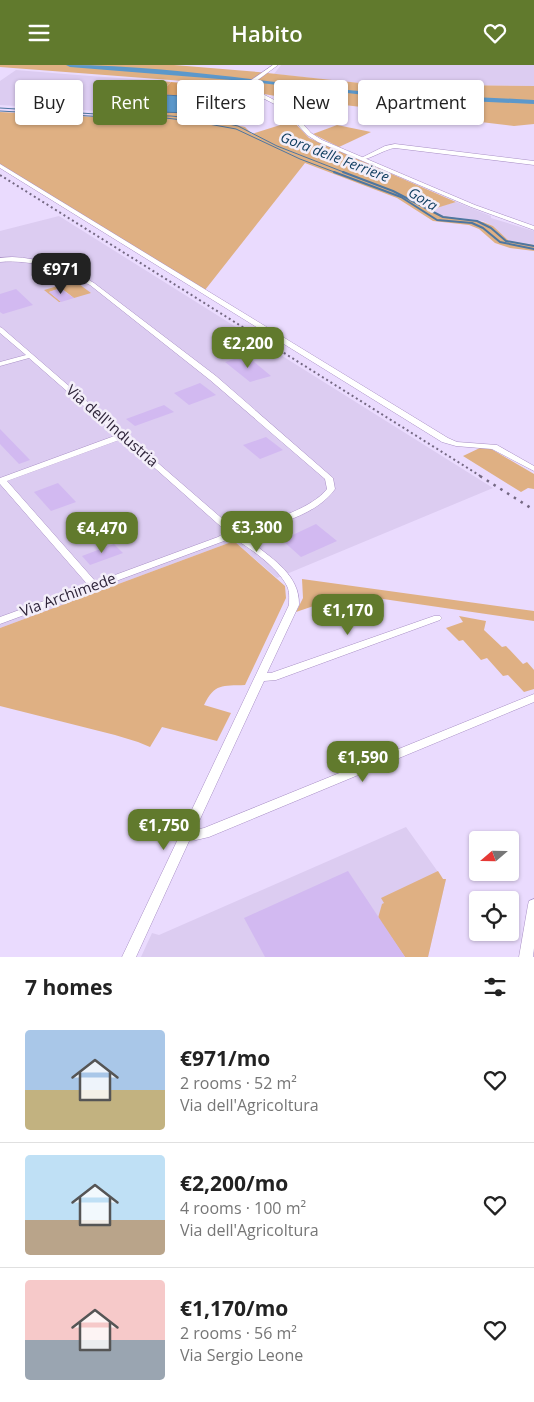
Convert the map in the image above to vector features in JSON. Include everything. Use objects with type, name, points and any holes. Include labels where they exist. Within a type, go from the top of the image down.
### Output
[{"type":"street","points":[[276,65],[248,89],[286,108],[316,139],[480,209],[534,228]]},
{"type":"street","points":[[362,159],[387,147],[395,146],[534,163]]},
{"type":"street","points":[[0,166],[444,440],[456,444],[494,447],[534,469]]},
{"type":"street","points":[[0,261],[18,259],[41,263],[70,273],[92,284],[212,378],[329,478],[331,489],[325,499],[269,525],[236,529],[239,537],[253,541],[269,525]]},
{"type":"street","name":"Via dell'Industria","points":[[0,329],[259,553],[290,581],[296,596],[294,605],[261,677],[129,957]]},
{"type":"street","points":[[0,364],[30,355]]},
{"type":"street","points":[[94,586],[0,481],[123,436]]},
{"type":"street","name":"Via dell'Industria","points":[[224,522],[255,531],[259,536]]},
{"type":"street","points":[[259,536],[259,553]]},
{"type":"street","name":"Via Archimede","points":[[0,621],[221,539],[239,537]]},
{"type":"street","points":[[261,677],[272,677],[437,617]]},
{"type":"street","points":[[187,834],[205,833],[534,699]]},
{"type":"street","points":[[526,957],[534,905]]},
{"type":"shaded area","points":[[0,65],[174,65],[332,80],[274,80],[274,96],[264,94],[264,80],[177,80],[0,67]]},
{"type":"shaded area","points":[[281,65],[534,65],[534,86],[484,85],[484,80],[358,80],[358,83],[348,82],[348,80],[274,74]]},
{"type":"shaded area","points":[[16,70],[150,80],[93,80],[93,111],[83,110],[83,80],[15,80],[15,106],[0,105],[0,81]]},
{"type":"shaded area","points":[[171,82],[177,83],[177,96],[167,95],[167,86]]},
{"type":"shaded area","points":[[348,82],[358,83],[358,107],[348,105]]},
{"type":"shaded area","points":[[484,85],[534,86],[534,124],[514,126],[484,122]]},
{"type":"shaded area","points":[[167,102],[177,107],[177,125],[236,125],[245,127],[252,134],[280,125],[297,125],[309,138],[456,202],[430,210],[443,216],[483,222],[493,226],[509,241],[534,245],[534,251],[510,248],[495,243],[479,229],[469,225],[433,221],[397,198],[305,163],[205,290],[0,165],[0,112],[15,113],[15,125],[83,125],[83,116],[93,117],[93,125],[167,125]]},
{"type":"shaded area","points":[[337,125],[371,132],[339,147],[313,134]]},
{"type":"shaded area","points":[[456,202],[491,216],[491,218],[534,231],[534,245],[509,241],[493,226],[483,221],[443,216],[429,209]]},
{"type":"shaded area","points":[[59,216],[493,488],[277,578],[234,541],[0,628],[0,231]]},
{"type":"shaded area","points":[[75,281],[91,293],[74,298],[61,288],[49,292],[61,302],[59,302],[44,290]]},
{"type":"shaded area","points":[[484,446],[534,474],[534,489],[528,488],[521,492],[463,456]]},
{"type":"shaded area","points":[[234,541],[285,586],[286,598],[245,685],[220,687],[212,693],[204,705],[231,713],[217,741],[162,727],[150,747],[115,735],[0,706],[0,628]]},
{"type":"shaded area","points":[[302,579],[534,611],[534,621],[349,594],[296,612],[303,598]]},
{"type":"shaded area","points":[[459,616],[486,621],[484,630],[502,647],[506,646],[523,664],[527,662],[534,670],[534,689],[524,692],[508,675],[503,676],[487,658],[481,660],[463,640],[459,641],[446,628],[463,622]]},
{"type":"shaded area","points":[[406,827],[443,879],[446,879],[428,957],[141,957],[152,933],[159,935]]},
{"type":"shaded area","points":[[438,871],[443,879],[446,879],[428,957],[405,957],[378,918],[384,903],[381,898]]},
{"type":"water","points":[[167,95],[177,96],[177,113],[167,112]]},
{"type":"building","points":[[61,288],[74,298],[61,302],[49,292]]},
{"type":"building","points":[[16,289],[33,305],[3,314],[0,312],[0,294]]},
{"type":"building","points":[[246,355],[271,376],[250,382],[225,362]]},
{"type":"building","points":[[200,383],[216,395],[189,405],[174,393]]},
{"type":"building","points":[[164,405],[174,412],[135,426],[126,419]]},
{"type":"building","points":[[0,429],[30,460],[19,464],[0,444]]},
{"type":"building","points":[[266,437],[283,450],[260,459],[243,445]]},
{"type":"building","points":[[58,483],[76,502],[51,511],[34,492]]},
{"type":"building","points":[[316,524],[337,541],[301,557],[282,540]]},
{"type":"building","points":[[114,544],[123,553],[90,565],[82,556]]},
{"type":"building","points":[[348,871],[405,957],[265,957],[244,918]]},
{"type":"waterway","points":[[70,65],[244,79],[382,95],[534,102]]},
{"type":"waterway","name":"Gora delle Ferriere","points":[[0,108],[112,115],[171,116],[210,120],[238,126],[277,146],[346,173]]},
{"type":"waterway","name":"Gora delle Ferriere","points":[[0,111],[177,119]]},
{"type":"waterway","name":"Gora","points":[[214,125],[236,129],[300,159],[337,173]]},
{"type":"waterway","name":"Gora","points":[[334,172],[401,197],[437,220],[472,223],[483,228],[500,242],[534,249]]},
{"type":"waterway","name":"Gora delle Ferriere","points":[[343,172],[393,191],[443,217],[477,221],[491,228],[506,241],[534,246]]},
{"type":"railway","points":[[0,175],[482,477]]},
{"type":"railway","points":[[480,476],[534,510]]}]
